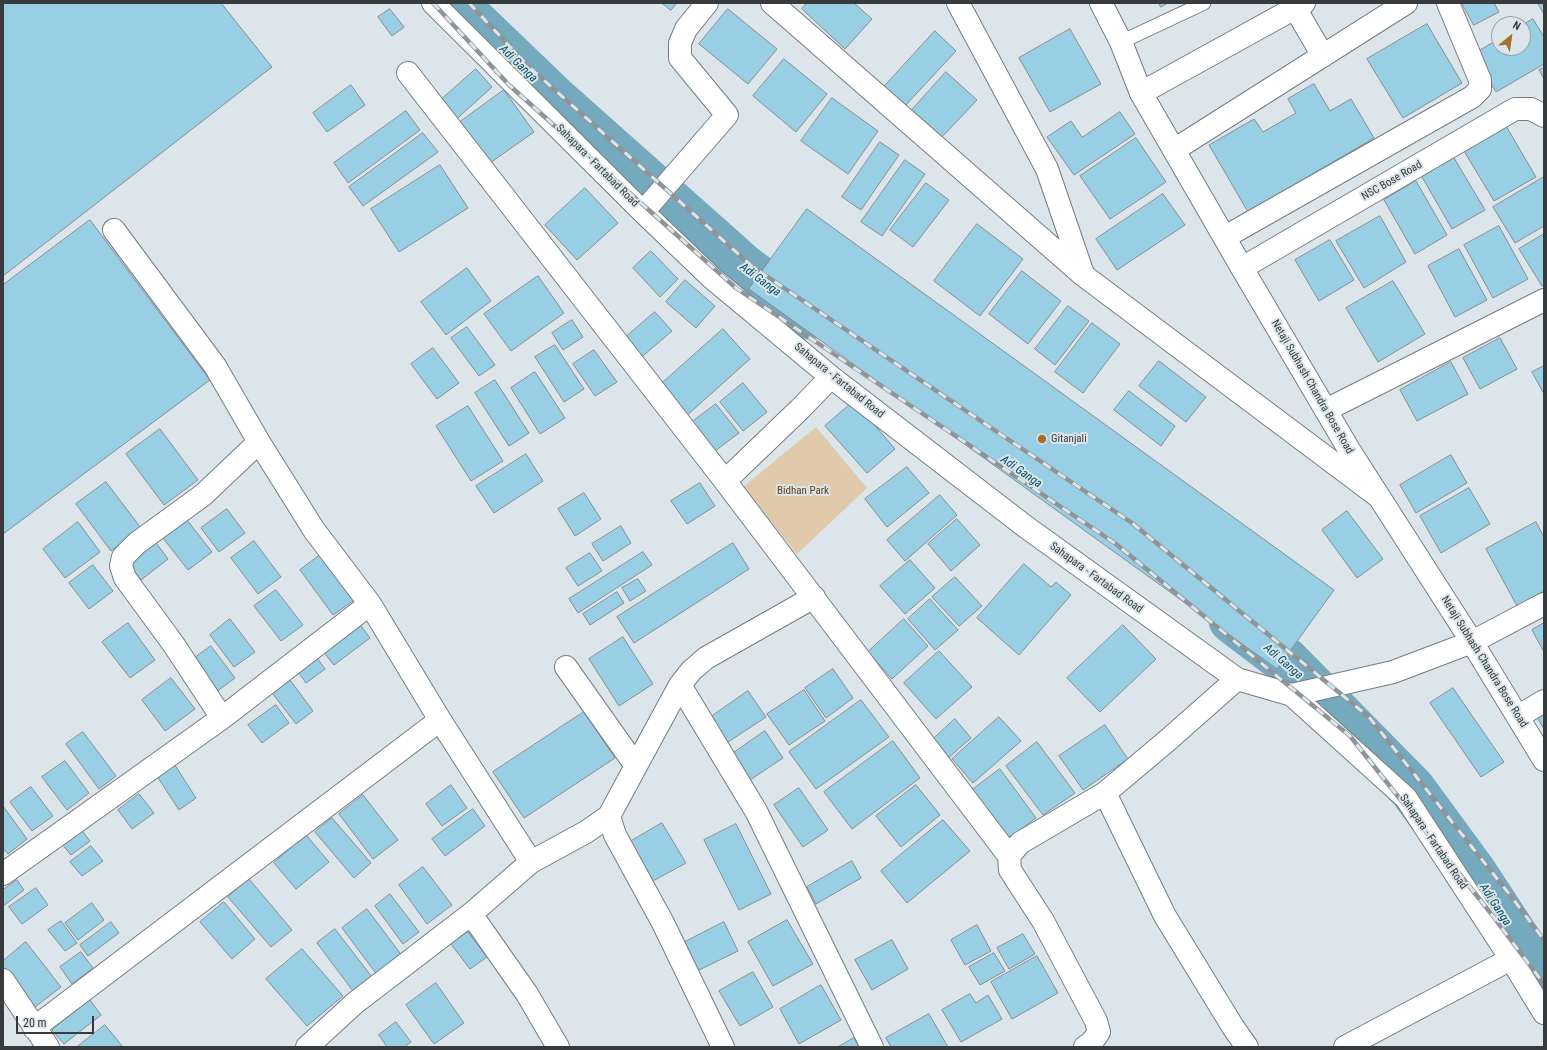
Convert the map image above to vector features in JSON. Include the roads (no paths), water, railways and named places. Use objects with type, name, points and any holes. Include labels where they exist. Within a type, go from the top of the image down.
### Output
[{"type":"street","name":"Sahapara - Fartabad Road","points":[[433,3],[654,199],[712,278],[831,377],[1026,527],[1237,679],[1296,695],[1406,798],[1511,959],[1544,1013]]},
{"type":"street","points":[[654,199],[727,115],[680,58],[680,43],[686,29],[707,3]]},
{"type":"street","points":[[772,3],[1083,275],[1379,498]]},
{"type":"street","points":[[958,3],[1047,169],[1083,275]]},
{"type":"street","name":"Netaji Subhash Chandra Bose Road","points":[[1101,3],[1122,42],[1141,94],[1242,268],[1379,498],[1519,716],[1544,760]]},
{"type":"street","points":[[1174,150],[1406,3]]},
{"type":"street","points":[[1225,237],[1472,97],[1480,89],[1480,80],[1448,3]]},
{"type":"street","points":[[1141,94],[1299,5],[1323,56]]},
{"type":"street","points":[[408,73],[725,480],[1009,856],[1010,870],[1043,921],[1104,1039],[1092,1042],[1084,1047]]},
{"type":"street","name":"NSC Bose Road","points":[[1242,268],[1515,109],[1531,108],[1544,116]]},
{"type":"street","points":[[114,230],[215,366],[259,442],[314,530],[370,604],[440,720],[531,862]]},
{"type":"street","points":[[1326,410],[1544,300]]},
{"type":"street","points":[[725,480],[800,409],[831,377]]},
{"type":"street","points":[[222,718],[174,646],[125,578],[121,566],[123,557],[137,544],[203,495],[259,442]]},
{"type":"street","points":[[307,1047],[356,1003],[471,914],[531,862],[586,832],[609,816],[680,684],[691,671],[706,658],[814,597]]},
{"type":"street","points":[[3,874],[222,718],[370,604]]},
{"type":"street","points":[[1296,695],[1393,672],[1472,642],[1544,604]]},
{"type":"street","points":[[566,667],[636,766]]},
{"type":"street","points":[[1009,856],[1020,843],[1105,792],[1168,740],[1237,679]]},
{"type":"street","points":[[680,684],[756,811],[872,1047]]},
{"type":"street","points":[[1519,716],[1544,702]]},
{"type":"street","points":[[34,1028],[440,720]]},
{"type":"street","points":[[1105,792],[1165,916],[1232,1027],[1247,1047]]},
{"type":"street","points":[[609,816],[615,835],[663,922],[723,1047]]},
{"type":"street","points":[[471,914],[527,994],[558,1047]]},
{"type":"street","points":[[1345,1047],[1511,959]]},
{"type":"street","points":[[3,980],[48,1047]]},
{"type":"lane","points":[[1122,42],[1204,3]]},
{"type":"waterway","name":"Adi Ganga","points":[[454,3],[553,98],[743,267],[809,316]]},
{"type":"waterway","name":"Adi Ganga","points":[[1232,620],[1286,661],[1412,789],[1475,875],[1544,979]]},
{"type":"railway","points":[[433,3],[509,85],[736,288],[1116,544],[1350,736],[1489,911],[1544,984]]},
{"type":"railway","points":[[469,3],[528,66],[753,267],[1132,523],[1369,717],[1544,940]]},
{"type":"place","name":"Gitanjali","points":[[1042,439]]},
{"type":"park label","name":"Bidhan Park","points":[[803,491]]}]
